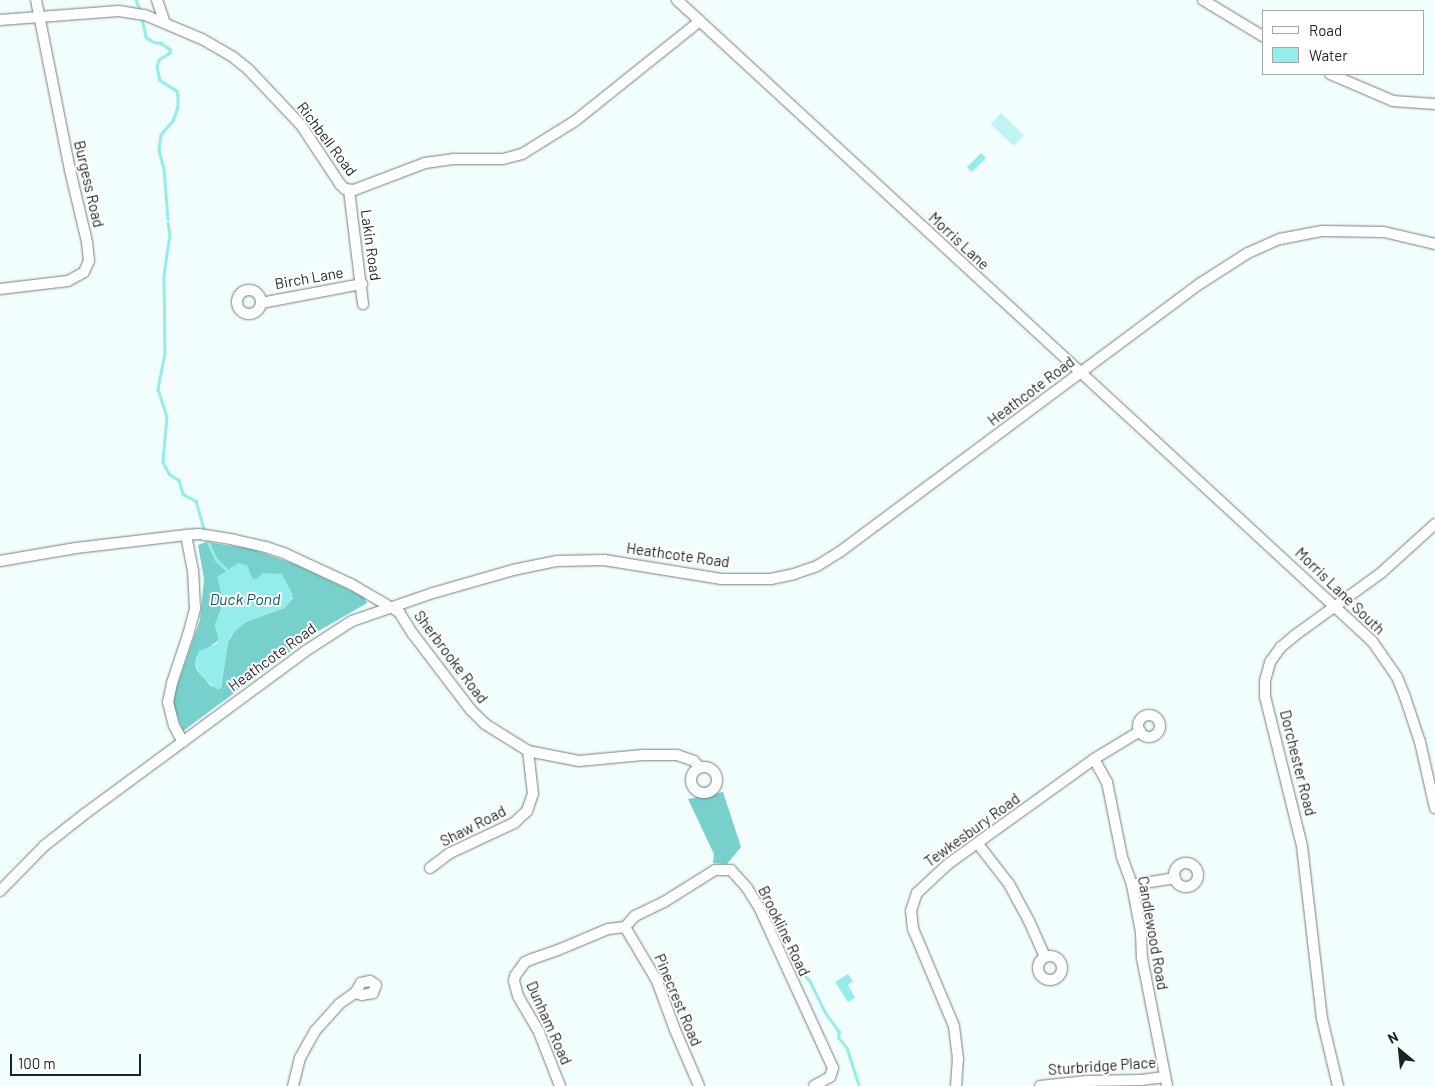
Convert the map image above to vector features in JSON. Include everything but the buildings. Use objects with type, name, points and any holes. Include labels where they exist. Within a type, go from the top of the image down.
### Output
[{"type":"street","name":"Burgess Road","points":[[0,289],[68,281],[84,272],[89,260],[87,242],[70,170],[36,0]]},
{"type":"street","points":[[157,0],[165,23]]},
{"type":"street","name":"Morris Lane","points":[[677,0],[1221,502]]},
{"type":"street","points":[[1203,0],[1262,36]]},
{"type":"street","name":"Richbell Road","points":[[0,20],[112,12],[140,14],[202,39],[233,57],[248,69],[301,125],[340,184],[344,189],[349,190],[362,189],[404,170],[425,163],[453,159],[503,159],[522,154],[575,121],[700,21]]},
{"type":"street","points":[[1332,75],[1393,101],[1435,104]]},
{"type":"street","name":"Lakin Road","points":[[349,190],[363,304]]},
{"type":"street","name":"Heathcote Road","points":[[0,891],[44,846],[330,634],[352,621],[390,606],[513,570],[557,561],[604,560],[721,579],[771,578],[794,574],[817,566],[841,551],[1221,268],[1264,246],[1296,235],[1322,231],[1384,232],[1435,244]]},
{"type":"street","name":"Birch Lane","points":[[262,302],[362,284]]},
{"type":"street","name":"Morris Lane South","points":[[1221,502],[1372,641],[1397,677],[1420,742],[1435,808]]},
{"type":"street","name":"Dorchester Road","points":[[1338,1086],[1322,1019],[1302,846],[1264,688],[1266,671],[1281,647],[1381,573],[1434,527]]},
{"type":"street","name":"Sherbrooke Road","points":[[186,535],[199,534],[235,540],[286,554],[351,584],[390,606],[399,612],[413,634],[471,710],[485,724],[528,751],[579,761],[643,755],[678,755],[694,761],[700,768]]},
{"type":"street","points":[[0,561],[76,548],[186,535],[194,571],[195,608],[168,702],[174,726],[183,742]]},
{"type":"street","name":"Tewkesbury Road","points":[[956,1086],[958,1059],[954,1026],[913,929],[912,902],[924,884],[1094,759],[1140,731]]},
{"type":"street","name":"Shaw Road","points":[[430,868],[450,853],[514,823],[527,811],[533,794],[528,751]]},
{"type":"street","name":"Candlewood Road","points":[[1094,759],[1107,782],[1122,857],[1132,885],[1141,932],[1142,958],[1166,1081]]},
{"type":"street","points":[[978,844],[1012,890],[1045,957]]},
{"type":"street","name":"Brookline Road","points":[[625,927],[635,916],[664,902],[715,870],[731,870],[747,888],[759,907],[832,1068],[830,1077],[814,1086]]},
{"type":"street","points":[[1132,885],[1175,878]]},
{"type":"street","name":"Dunham Road","points":[[560,1086],[539,1032],[518,996],[514,981],[515,976],[526,962],[532,959],[608,929],[625,927]]},
{"type":"street","name":"Pinecrest Road","points":[[625,927],[656,981],[699,1086]]},
{"type":"street","points":[[293,1086],[300,1058],[306,1044],[339,1004],[355,993]]},
{"type":"street","name":"Sturbridge Place","points":[[1040,1086],[1069,1082],[1166,1081]]},
{"type":"shaded area","points":[[1001,113],[1024,135],[1014,146],[991,124]]},
{"type":"shaded area","points":[[206,542],[252,549],[297,565],[364,597],[367,603],[315,633],[183,731],[174,707],[174,695],[200,620],[204,579],[198,545]],"holes":[[[249,572],[255,580],[262,575],[293,598],[284,608],[246,622],[235,630],[228,642],[221,688],[211,686],[197,670],[195,664],[197,656],[219,640],[215,625],[222,607],[221,591]]]},
{"type":"shaded area","points":[[723,792],[741,847],[727,864],[713,863],[714,854],[688,799]]},
{"type":"water","points":[[981,153],[986,158],[972,172],[967,167]]},
{"type":"water","name":"Duck Pond","points":[[238,563],[247,565],[252,578],[255,580],[263,573],[282,574],[293,595],[290,602],[284,608],[246,622],[232,634],[228,642],[221,688],[218,690],[202,677],[195,664],[199,651],[216,644],[219,640],[215,625],[222,607],[222,597],[217,577]]},
{"type":"water","points":[[848,974],[853,981],[848,985],[855,998],[848,1002],[835,982]]},
{"type":"waterway","points":[[136,0],[141,12]]},
{"type":"waterway","points":[[142,18],[146,37],[170,49],[170,53],[159,60],[157,67],[160,80],[177,91],[178,95],[178,107],[173,121],[161,135],[159,150],[164,169],[168,219]]},
{"type":"waterway","points":[[168,223],[170,234],[164,275],[165,353],[158,389],[167,416],[163,462],[169,474],[179,480],[183,494],[196,501],[205,532]]},
{"type":"waterway","points":[[207,539],[216,559],[226,569]]},
{"type":"waterway","points":[[798,961],[798,968],[810,981],[825,1012],[839,1031],[839,1038],[847,1048],[859,1086]]}]
